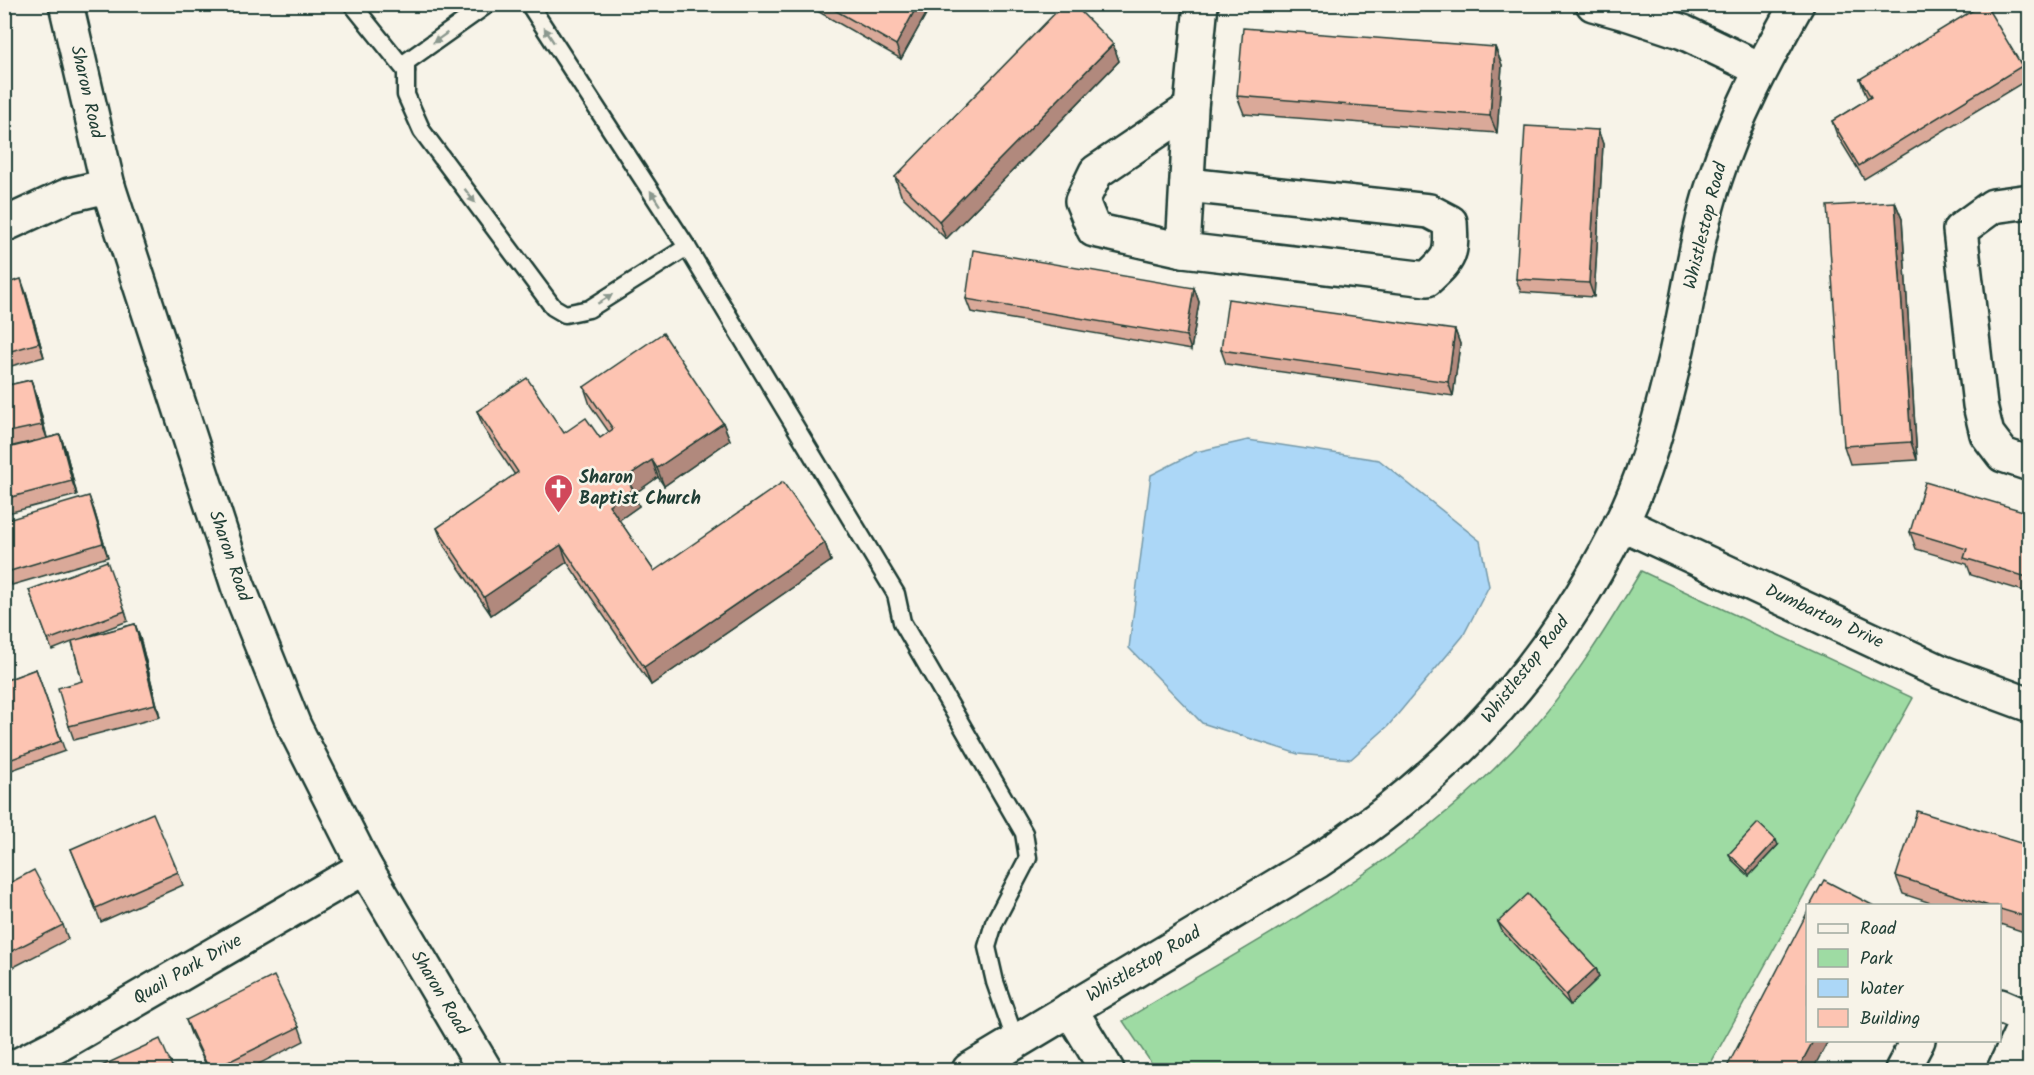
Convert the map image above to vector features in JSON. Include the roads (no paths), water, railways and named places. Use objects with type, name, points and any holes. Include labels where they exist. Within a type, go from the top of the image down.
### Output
[{"type":"street","name":"Sharon Road","points":[[66,4],[108,186],[238,586],[294,726],[365,867],[485,1071]]},
{"type":"street","points":[[1183,250],[1191,108],[1201,4]]},
{"type":"street","points":[[1593,4],[1683,32],[1760,69]]},
{"type":"street","name":"Whistlestop Road","points":[[969,1071],[1318,861],[1396,806],[1468,742],[1498,710],[1542,656],[1577,603],[1621,523],[1647,462],[1671,373],[1700,235],[1715,178],[1747,96],[1797,4]]},
{"type":"street","points":[[1187,186],[1429,211],[1450,222],[1451,245],[1446,261],[1427,279],[1183,250],[1094,230],[1082,201],[1096,172],[1191,108]]},
{"type":"street","points":[[4,225],[69,195],[108,186]]},
{"type":"street","points":[[2030,201],[1992,206],[1960,230],[1980,405],[1987,434],[2003,455],[2030,464]]},
{"type":"street","name":"Dumbarton Drive","points":[[1621,523],[1941,672],[2030,705]]},
{"type":"street","name":"Quail Park Drive","points":[[9,1071],[60,1044],[365,867]]},
{"type":"street","points":[[2001,1006],[2028,1018],[2004,1071]]},
{"type":"street","points":[[1070,1010],[1107,1071]]},
{"type":"street","points":[[1902,1071],[1917,1042]]},
{"type":"lane","points":[[352,4],[406,71]]},
{"type":"lane","points":[[488,4],[406,62],[406,95],[422,131],[553,307],[565,314],[589,309],[687,247]]},
{"type":"lane","points":[[529,4],[687,247],[896,594],[902,622],[1024,833],[1028,858],[994,923],[987,947],[995,982],[1016,1042]]},
{"type":"water","points":[[1248,440],[1379,460],[1480,541],[1489,586],[1463,636],[1388,726],[1351,759],[1298,754],[1202,723],[1129,648],[1151,475],[1196,452]]},
{"type":"place","name":"Sharon Baptist Church","points":[[558,514]]}]
